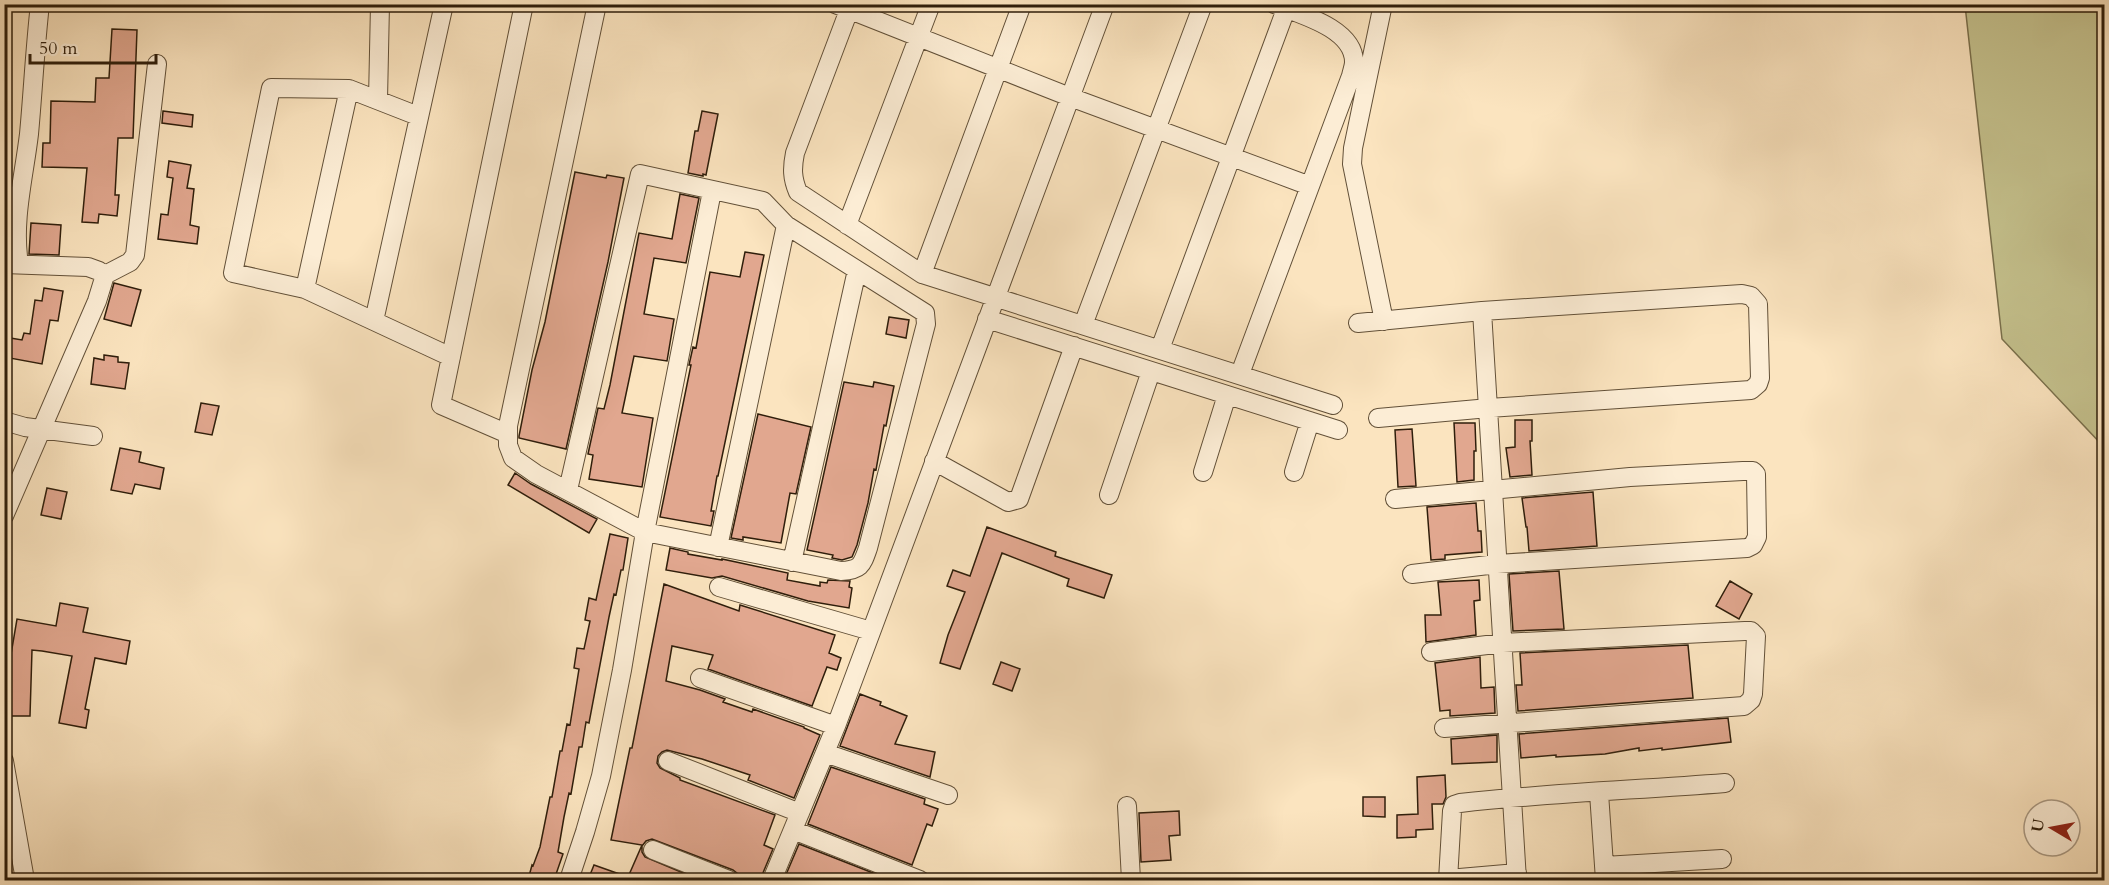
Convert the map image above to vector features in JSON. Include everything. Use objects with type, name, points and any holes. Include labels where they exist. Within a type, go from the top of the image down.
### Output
[{"type":"street","points":[[40,4],[28,135],[12,264],[88,267],[105,275]]},
{"type":"street","points":[[378,100],[380,4]]},
{"type":"street","points":[[374,321],[444,4]]},
{"type":"street","points":[[508,434],[441,405],[524,4]]},
{"type":"street","points":[[568,490],[640,174],[763,201],[786,225],[925,313],[926,324],[862,563],[854,570],[841,571],[645,532],[536,474],[513,458],[508,445],[508,426],[597,4]]},
{"type":"street","points":[[847,225],[931,4]]},
{"type":"street","points":[[922,274],[1022,4]]},
{"type":"street","points":[[772,880],[836,726],[1105,4]]},
{"type":"street","points":[[1083,324],[1203,4]]},
{"type":"street","points":[[1383,4],[1353,148],[1352,164],[1384,321]]},
{"type":"street","points":[[1310,186],[1070,97],[843,7],[795,153],[792,170],[798,192],[922,274],[1333,405]]},
{"type":"street","points":[[1160,349],[1232,156],[1280,7],[1324,23],[1351,50],[1354,62],[1351,76],[1240,374]]},
{"type":"street","points":[[4,516],[97,301],[105,275],[130,262],[135,255],[157,64]]},
{"type":"street","points":[[418,116],[350,89],[271,88],[233,273],[305,289],[451,357]]},
{"type":"street","points":[[305,289],[350,89]]},
{"type":"street","points":[[569,880],[601,776],[622,670],[645,532],[712,191]]},
{"type":"street","points":[[718,547],[786,225]]},
{"type":"street","points":[[792,562],[857,270]]},
{"type":"street","points":[[1358,323],[1482,311],[1742,294],[1754,298],[1759,308],[1760,378],[1758,384],[1751,390],[1378,418]]},
{"type":"street","points":[[1482,311],[1509,722],[1512,797],[1517,877],[1448,880],[1451,817],[1454,806],[1460,802],[1512,797],[1725,783]]},
{"type":"street","points":[[987,319],[1338,430]]},
{"type":"street","points":[[934,461],[1008,502],[1018,499],[1074,346]]},
{"type":"street","points":[[1109,495],[1151,371]]},
{"type":"street","points":[[1203,472],[1227,395]]},
{"type":"street","points":[[4,421],[26,427],[93,436]]},
{"type":"street","points":[[1294,472],[1310,421]]},
{"type":"street","points":[[1395,499],[1630,477],[1743,471],[1753,471],[1756,474],[1757,537],[1753,545],[1747,548],[1497,564],[1412,574]]},
{"type":"street","points":[[719,587],[871,632]]},
{"type":"street","points":[[1431,652],[1503,643],[1745,631],[1751,631],[1756,636],[1753,694],[1751,700],[1744,706],[1444,728]]},
{"type":"street","points":[[700,678],[836,726]]},
{"type":"street","points":[[825,753],[948,795]]},
{"type":"street","points":[[4,761],[25,880]]},
{"type":"street","points":[[668,761],[800,813]]},
{"type":"street","points":[[1599,793],[1604,873],[1722,859]]},
{"type":"street","points":[[1127,806],[1131,880]]},
{"type":"street","points":[[793,830],[920,880]]},
{"type":"street","points":[[653,850],[729,880]]},
{"type":"shaded area","points":[[1965,5],[2104,5],[2104,447],[2002,339]]},
{"type":"building","points":[[112,29],[137,30],[133,138],[118,138],[115,195],[119,195],[117,216],[99,214],[98,223],[82,222],[87,168],[42,167],[43,143],[50,143],[51,101],[95,102],[96,78],[109,78]]},
{"type":"building","points":[[163,111],[193,115],[192,127],[162,123]]},
{"type":"building","points":[[702,111],[718,114],[706,175],[703,174],[703,176],[688,173],[695,131],[698,131]]},
{"type":"building","points":[[169,161],[191,165],[187,188],[194,189],[190,225],[199,227],[197,244],[158,239],[161,214],[168,215],[173,178],[167,177]]},
{"type":"building","points":[[575,172],[606,178],[607,175],[624,178],[608,262],[566,449],[519,438],[519,436]]},
{"type":"building","points":[[680,194],[699,198],[686,263],[654,258],[644,314],[674,319],[667,361],[634,356],[622,413],[653,418],[642,487],[589,479],[593,455],[588,454],[598,408],[604,409],[610,385],[639,233],[672,239]]},
{"type":"building","points":[[31,223],[61,225],[59,255],[29,254]]},
{"type":"building","points":[[745,252],[764,255],[717,476],[711,526],[660,517],[691,365],[689,365],[693,347],[696,348],[710,272],[740,277]]},
{"type":"building","points":[[114,283],[141,290],[131,326],[104,319]]},
{"type":"building","points":[[44,288],[63,291],[58,321],[50,320],[42,364],[4,357],[4,337],[22,340],[24,333],[30,334],[35,300],[42,301]]},
{"type":"building","points":[[889,317],[909,320],[906,338],[886,334]]},
{"type":"building","points":[[104,355],[118,357],[118,362],[129,363],[125,389],[91,384],[94,358],[104,360]]},
{"type":"building","points":[[844,382],[873,387],[874,382],[894,386],[857,545],[852,557],[842,560],[832,558],[833,555],[807,550]]},
{"type":"building","points":[[201,403],[219,406],[212,435],[195,432]]},
{"type":"building","points":[[758,414],[811,427],[796,494],[790,493],[781,543],[743,537],[743,540],[731,538]]},
{"type":"building","points":[[1515,420],[1532,420],[1532,441],[1530,441],[1532,475],[1510,477],[1506,448],[1515,447]]},
{"type":"building","points":[[1454,423],[1475,423],[1474,480],[1457,482]]},
{"type":"building","points":[[1412,429],[1416,486],[1398,487],[1395,430]]},
{"type":"building","points":[[120,448],[141,452],[139,462],[164,468],[160,489],[135,484],[132,494],[111,490]]},
{"type":"building","points":[[515,473],[597,519],[589,533],[508,485]]},
{"type":"building","points":[[47,488],[67,492],[61,519],[41,515]]},
{"type":"building","points":[[1593,492],[1597,546],[1529,551],[1522,498]]},
{"type":"building","points":[[1476,503],[1482,552],[1445,555],[1445,559],[1431,560],[1427,507]]},
{"type":"building","points":[[987,527],[1056,552],[1055,556],[1112,575],[1104,598],[1067,586],[1069,579],[1002,553],[960,669],[940,663],[965,592],[947,586],[953,570],[970,576]]},
{"type":"building","points":[[610,534],[628,538],[623,570],[621,570],[609,617],[589,723],[586,722],[582,747],[579,747],[571,794],[569,793],[564,817],[558,852],[563,854],[554,880],[528,880],[540,847],[567,724],[570,725],[579,669],[574,668],[577,648],[584,649],[590,621],[585,620],[589,598],[596,600]]},
{"type":"building","points":[[670,548],[688,552],[688,554],[788,573],[787,580],[820,586],[820,582],[827,583],[828,580],[850,581],[849,587],[852,588],[849,608],[808,601],[722,576],[712,578],[666,570]]},
{"type":"building","points":[[1559,571],[1564,629],[1513,631],[1509,574]]},
{"type":"building","points":[[1479,580],[1480,600],[1474,601],[1476,635],[1426,642],[1425,615],[1441,615],[1438,582]]},
{"type":"building","points":[[1730,581],[1752,594],[1739,619],[1716,606]]},
{"type":"building","points":[[664,584],[739,611],[740,605],[835,635],[829,653],[841,658],[837,670],[827,667],[812,706],[708,669],[713,655],[672,646],[666,681],[700,690],[725,699],[723,702],[752,712],[753,709],[820,735],[794,798],[748,780],[750,775],[702,759],[667,750],[658,756],[657,763],[660,768],[680,780],[775,815],[764,845],[773,849],[760,880],[740,880],[738,874],[733,870],[652,839],[646,841],[642,846],[645,857],[700,880],[588,880],[594,865],[628,877],[642,845],[611,840],[630,748],[632,748]]},
{"type":"building","points":[[60,603],[88,608],[83,632],[130,641],[126,664],[95,658],[85,709],[89,710],[86,728],[59,723],[72,656],[42,651],[32,650],[30,716],[8,716],[7,666],[9,666],[17,619],[56,626]]},
{"type":"building","points":[[1688,645],[1693,698],[1518,711],[1516,685],[1522,685],[1520,653]]},
{"type":"building","points":[[1480,657],[1481,688],[1494,687],[1495,713],[1450,716],[1450,710],[1440,711],[1435,663]]},
{"type":"building","points":[[1001,662],[1020,669],[1012,691],[993,684]]},
{"type":"building","points":[[860,694],[907,716],[895,744],[935,752],[930,777],[840,746]]},
{"type":"building","points":[[1728,718],[1731,742],[1662,750],[1662,748],[1639,751],[1639,748],[1605,754],[1521,758],[1519,734]]},
{"type":"building","points":[[1497,735],[1497,762],[1452,764],[1451,739]]},
{"type":"building","points":[[831,767],[925,799],[924,804],[938,809],[932,826],[927,824],[912,865],[808,824]]},
{"type":"building","points":[[1445,775],[1446,797],[1443,804],[1432,804],[1433,829],[1416,830],[1416,837],[1397,838],[1397,815],[1418,814],[1417,777]]},
{"type":"building","points":[[1363,797],[1385,797],[1385,817],[1363,816]]},
{"type":"building","points":[[1179,811],[1180,835],[1169,836],[1171,860],[1141,862],[1139,813]]},
{"type":"building","points":[[799,844],[891,880],[796,880],[785,877]]}]
